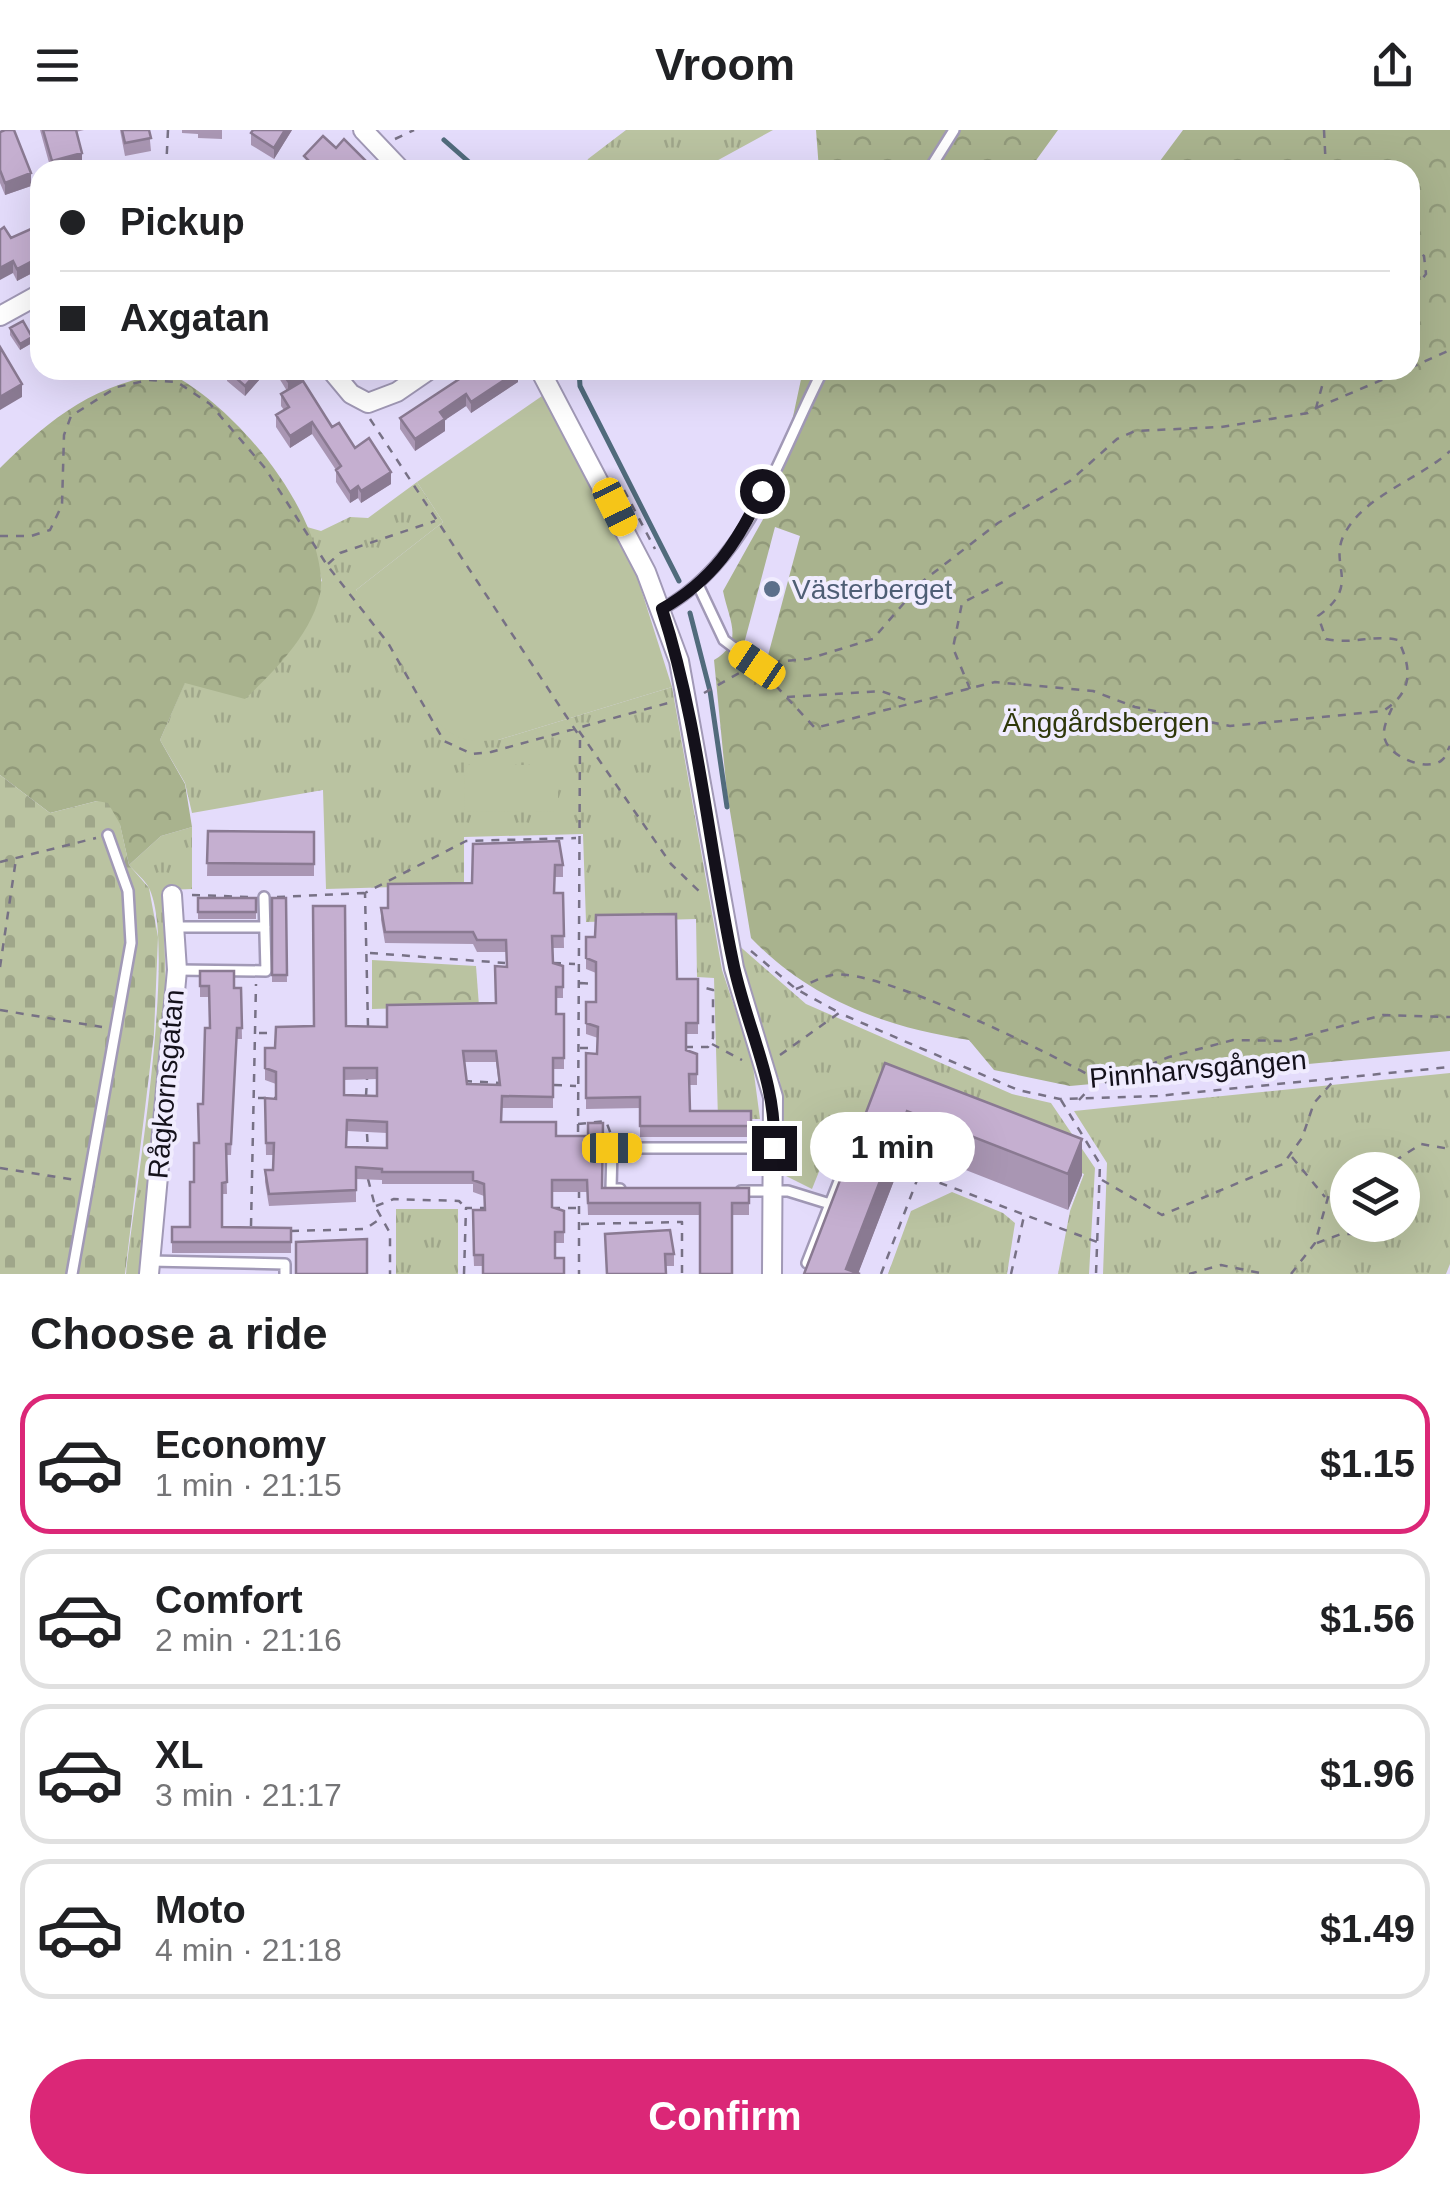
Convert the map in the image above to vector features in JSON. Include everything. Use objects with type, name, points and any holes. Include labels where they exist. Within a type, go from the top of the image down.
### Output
[{"type":"street","points":[[363,130],[390,144],[397,160]]},
{"type":"street","points":[[0,316],[30,300]]},
{"type":"street","points":[[340,380],[350,394],[368,403],[397,392],[414,380]]},
{"type":"street","points":[[545,380],[615,507],[662,609],[688,698],[734,968],[770,1061],[774,1097],[772,1274]]},
{"type":"street","name":"Rågkornsgatan","points":[[150,1268],[177,970],[172,895]]},
{"type":"lane","points":[[935,160],[954,130]]},
{"type":"lane","points":[[662,609],[699,587],[730,552],[817,380]]},
{"type":"lane","points":[[699,587],[724,640],[757,665]]},
{"type":"lane","points":[[72,1274],[114,1029],[129,965],[132,925],[128,891],[108,835]]},
{"type":"lane","points":[[177,970],[266,970],[264,897]]},
{"type":"lane","points":[[174,927],[265,927]]},
{"type":"lane","points":[[808,1264],[854,1143]]},
{"type":"lane","points":[[629,1189],[611,1189],[612,1148],[774,1148]]},
{"type":"lane","points":[[737,1191],[788,1190],[830,1204]]},
{"type":"lane","points":[[150,1268],[285,1264],[285,1274]]},
{"type":"path","points":[[166,160],[168,130]]},
{"type":"path","points":[[390,130],[390,144]]},
{"type":"path","points":[[390,144],[414,130]]},
{"type":"path","points":[[1324,130],[1321,139],[1324,160]]},
{"type":"path","points":[[1420,253],[1426,274],[1420,282]]},
{"type":"path","points":[[1420,364],[1450,350]]},
{"type":"path","points":[[0,536],[30,536],[50,530],[62,504],[64,435],[70,416],[117,388],[149,380],[177,382],[210,404],[265,468],[328,566],[388,643],[444,741],[472,754],[491,752],[688,698],[757,665],[808,659],[872,639],[923,581],[998,524],[1070,481],[1117,438],[1135,431],[1221,427],[1316,408],[1382,380]]},
{"type":"path","points":[[1316,408],[1324,380]]},
{"type":"path","points":[[368,403],[368,416],[671,864],[694,890],[722,907]]},
{"type":"path","points":[[1450,451],[1431,468],[1386,494],[1344,534],[1340,552],[1344,581],[1332,606],[1318,616],[1326,639],[1351,644],[1376,635],[1398,640],[1406,657],[1409,683],[1392,706],[1384,732],[1386,745],[1396,757],[1431,765],[1442,760],[1450,746]]},
{"type":"path","points":[[328,566],[340,553],[437,520]]},
{"type":"path","points":[[971,691],[953,648],[962,603],[1008,579]]},
{"type":"path","points":[[757,665],[815,728],[996,682],[1014,687],[1066,686],[1135,707],[1244,726],[1383,712],[1392,706]]},
{"type":"path","points":[[786,697],[881,691],[915,703]]},
{"type":"path","points":[[578,730],[578,1141]]},
{"type":"path","points":[[0,862],[108,835]]},
{"type":"path","points":[[368,1032],[370,952],[365,893],[466,840],[578,838]]},
{"type":"path","points":[[0,966],[16,857]]},
{"type":"path","name":"Pinnharvsgången","points":[[746,945],[796,989],[839,1013],[1018,1090],[1060,1098],[1157,1096],[1450,1066]]},
{"type":"path","points":[[370,952],[513,963]]},
{"type":"path","points":[[550,963],[577,964]]},
{"type":"path","points":[[250,1232],[256,971]]},
{"type":"path","points":[[796,989],[834,974],[895,987],[964,1018],[1023,1038],[1103,1083]]},
{"type":"path","points":[[578,984],[597,984]]},
{"type":"path","points":[[689,985],[707,985],[712,990],[712,1044]]},
{"type":"path","points":[[0,1010],[114,1029]]},
{"type":"path","points":[[671,1047],[712,1044],[756,1067],[839,1013]]},
{"type":"path","points":[[1079,1100],[1103,1083],[1169,1056],[1233,1040],[1286,1041],[1383,1015],[1450,1017]]},
{"type":"path","points":[[256,1033],[293,1032]]},
{"type":"path","points":[[578,1048],[596,1048]]},
{"type":"path","points":[[366,1098],[367,1075]]},
{"type":"path","points":[[1102,1180],[1162,1215],[1276,1169],[1291,1156],[1314,1103],[1336,1076]]},
{"type":"path","points":[[462,1080],[500,1082]]},
{"type":"path","points":[[539,1084],[578,1086]]},
{"type":"path","points":[[256,1098],[292,1098]]},
{"type":"path","points":[[1060,1098],[1096,1154],[1102,1180],[1096,1274]]},
{"type":"path","points":[[578,1124],[606,1121],[612,1148]]},
{"type":"path","points":[[367,1134],[368,1152]]},
{"type":"path","points":[[1409,1152],[1421,1144],[1450,1148]]},
{"type":"path","points":[[1291,1156],[1326,1200]]},
{"type":"path","points":[[0,1168],[87,1182]]},
{"type":"path","points":[[368,1171],[375,1206],[390,1234],[390,1274]]},
{"type":"path","points":[[579,1174],[579,1274]]},
{"type":"path","points":[[881,1274],[919,1176],[1097,1242]]},
{"type":"path","points":[[1291,1274],[1316,1243],[1330,1194]]},
{"type":"path","points":[[375,1206],[394,1199],[459,1202],[466,1208],[485,1208]]},
{"type":"path","points":[[682,1274],[683,1206]]},
{"type":"path","points":[[464,1274],[466,1208]]},
{"type":"path","points":[[541,1208],[579,1208]]},
{"type":"path","points":[[1011,1274],[1024,1215]]},
{"type":"path","points":[[288,1231],[365,1229],[382,1218]]},
{"type":"path","points":[[578,1224],[682,1222]]},
{"type":"path","points":[[1316,1243],[1330,1238]]},
{"type":"path","points":[[1188,1274],[1222,1265],[1265,1274]]},
{"type":"green space","points":[[626,130],[773,130],[718,160],[588,159]]},
{"type":"green space","points":[[816,130],[1058,130],[1036,160],[818,160]]},
{"type":"green space","name":"Änggårdsbergen","points":[[1183,130],[1450,130],[1450,1051],[1070,1086],[994,1070],[969,1040],[908,1027],[851,1007],[774,960],[751,938],[727,793],[714,660],[724,653],[732,638],[723,591],[776,496],[801,380],[1420,380],[1420,160],[1161,160]],"holes":[[[775,527],[800,536],[766,663],[737,670]]]},
{"type":"green space","points":[[181,380],[245,433],[288,489],[304,519],[316,549],[321,578],[320,595],[306,629],[270,675],[245,699],[185,683],[160,740],[185,784],[192,827],[161,836],[129,865],[120,825],[97,801],[50,813],[0,775],[0,468],[77,404],[121,384]]},
{"type":"green space","points":[[542,396],[636,573],[672,687],[498,740],[466,739],[439,723],[356,590],[443,522],[417,482]]},
{"type":"green space","points":[[417,482],[443,522],[356,590],[498,740],[672,687],[722,970],[752,1059],[760,1119],[718,1119],[714,978],[697,977],[696,919],[586,922],[583,834],[464,837],[464,885],[326,889],[323,790],[192,813],[185,783],[160,740],[185,682],[322,581],[307,527],[321,531],[350,517],[368,518]]},
{"type":"green space","points":[[464,765],[558,765],[558,812],[465,811]]},
{"type":"green space","points":[[0,775],[50,813],[97,801],[108,803],[120,824],[129,865],[149,888],[158,937],[154,1034],[125,1274],[0,1274]]},
{"type":"green space","points":[[192,827],[192,889],[165,890],[163,902],[166,989],[139,1274],[126,1274],[151,1075],[159,963],[157,918],[149,888],[129,865],[161,836]]},
{"type":"green space","points":[[736,943],[806,1004],[1012,1094],[1051,1103],[1095,1168],[1089,1274],[1058,1274],[1070,1211],[1084,1174],[883,1094],[870,1134],[838,1124],[812,1189],[786,1176],[780,1081],[756,1027]]},
{"type":"green space","points":[[372,960],[476,966],[479,1006],[372,1009]]},
{"type":"green space","points":[[1450,1073],[1450,1264],[1446,1274],[1103,1274],[1107,1163],[1074,1111]]},
{"type":"green space","points":[[952,1192],[1003,1213],[1015,1223],[1007,1274],[888,1274],[911,1211]]},
{"type":"green space","points":[[396,1209],[458,1209],[458,1274],[396,1274]]},
{"type":"building","points":[[14,130],[30,170],[5,183],[0,170],[0,132]]},
{"type":"building","points":[[43,130],[76,130],[82,153],[52,160]]},
{"type":"building","points":[[122,130],[149,130],[151,138],[125,143]]},
{"type":"building","points":[[285,130],[274,148],[251,133]]},
{"type":"building","points":[[323,136],[336,148],[344,139],[365,160],[308,160],[304,156]]},
{"type":"building","points":[[4,227],[11,238],[30,229],[30,262],[17,269],[13,261],[0,268],[0,230]]},
{"type":"building","points":[[23,321],[30,338],[20,344],[10,328]]},
{"type":"building","points":[[0,347],[22,384],[0,397]]},
{"type":"building","points":[[458,380],[504,380],[471,402],[466,394],[440,412],[445,419],[415,439],[400,418]]},
{"type":"building","points":[[303,381],[332,427],[339,423],[355,448],[369,438],[391,472],[361,491],[358,486],[350,492],[336,470],[341,466],[312,422],[290,436],[276,415],[289,407],[281,394]]},
{"type":"building","points":[[208,831],[314,832],[314,864],[207,863]]},
{"type":"building","points":[[559,841],[563,865],[555,865],[554,893],[563,893],[564,936],[552,936],[553,963],[563,966],[563,987],[556,987],[556,1014],[564,1014],[564,1058],[553,1058],[553,1097],[502,1096],[501,1122],[556,1122],[556,1136],[588,1136],[588,1123],[603,1123],[602,1188],[749,1188],[749,1203],[732,1203],[732,1274],[700,1274],[700,1203],[588,1203],[587,1180],[552,1180],[552,1207],[564,1211],[564,1232],[555,1232],[555,1258],[564,1258],[564,1274],[483,1274],[483,1255],[474,1255],[473,1210],[485,1210],[484,1184],[473,1180],[473,1172],[382,1172],[356,1167],[356,1190],[269,1194],[265,1170],[273,1170],[274,1143],[266,1143],[265,1098],[276,1099],[276,1072],[265,1068],[265,1048],[275,1048],[276,1027],[314,1026],[313,906],[345,906],[346,1026],[387,1027],[387,1005],[496,1003],[495,966],[507,967],[506,940],[477,940],[473,932],[385,932],[381,908],[388,908],[388,884],[472,883],[473,844]],"holes":[[[463,1051],[496,1051],[500,1085],[467,1084]],[[344,1068],[377,1068],[377,1096],[344,1095]],[[347,1120],[387,1122],[387,1148],[346,1147]]]},
{"type":"building","points":[[198,898],[256,898],[256,912],[198,912]]},
{"type":"building","points":[[272,898],[286,898],[287,975],[272,975]]},
{"type":"building","points":[[676,914],[677,979],[698,979],[698,1023],[686,1023],[686,1050],[697,1054],[697,1074],[689,1074],[690,1111],[751,1111],[751,1126],[640,1126],[640,1097],[586,1098],[586,1053],[597,1054],[598,1027],[586,1023],[586,1002],[596,1002],[596,962],[586,958],[586,937],[595,937],[596,915]]},
{"type":"building","points":[[200,971],[234,971],[234,988],[241,988],[242,1028],[237,1028],[231,1144],[226,1144],[227,1182],[222,1183],[222,1227],[291,1228],[291,1242],[172,1242],[172,1227],[190,1227],[194,1143],[199,1143],[198,1104],[203,1104],[205,1028],[210,1028],[209,986],[200,986]]},
{"type":"building","points":[[885,1063],[1082,1139],[1068,1174],[907,1111],[846,1269],[860,1274],[804,1274]]},
{"type":"building","points":[[670,1230],[674,1254],[665,1254],[666,1274],[607,1274],[605,1234]]},
{"type":"building","points":[[367,1239],[367,1274],[296,1274],[296,1242]]},
{"type":"waterway","points":[[444,140],[467,160]]},
{"type":"waterway","points":[[580,380],[679,581]]},
{"type":"waterway","points":[[690,613],[710,691]]},
{"type":"waterway","points":[[710,691],[727,807]]},
{"type":"place","name":"Västerberget","points":[[772,589]]},
{"type":"route","points":[[762,491],[730,552],[699,587],[662,609],[688,698],[734,968],[771,1084],[774,1148]]}]
